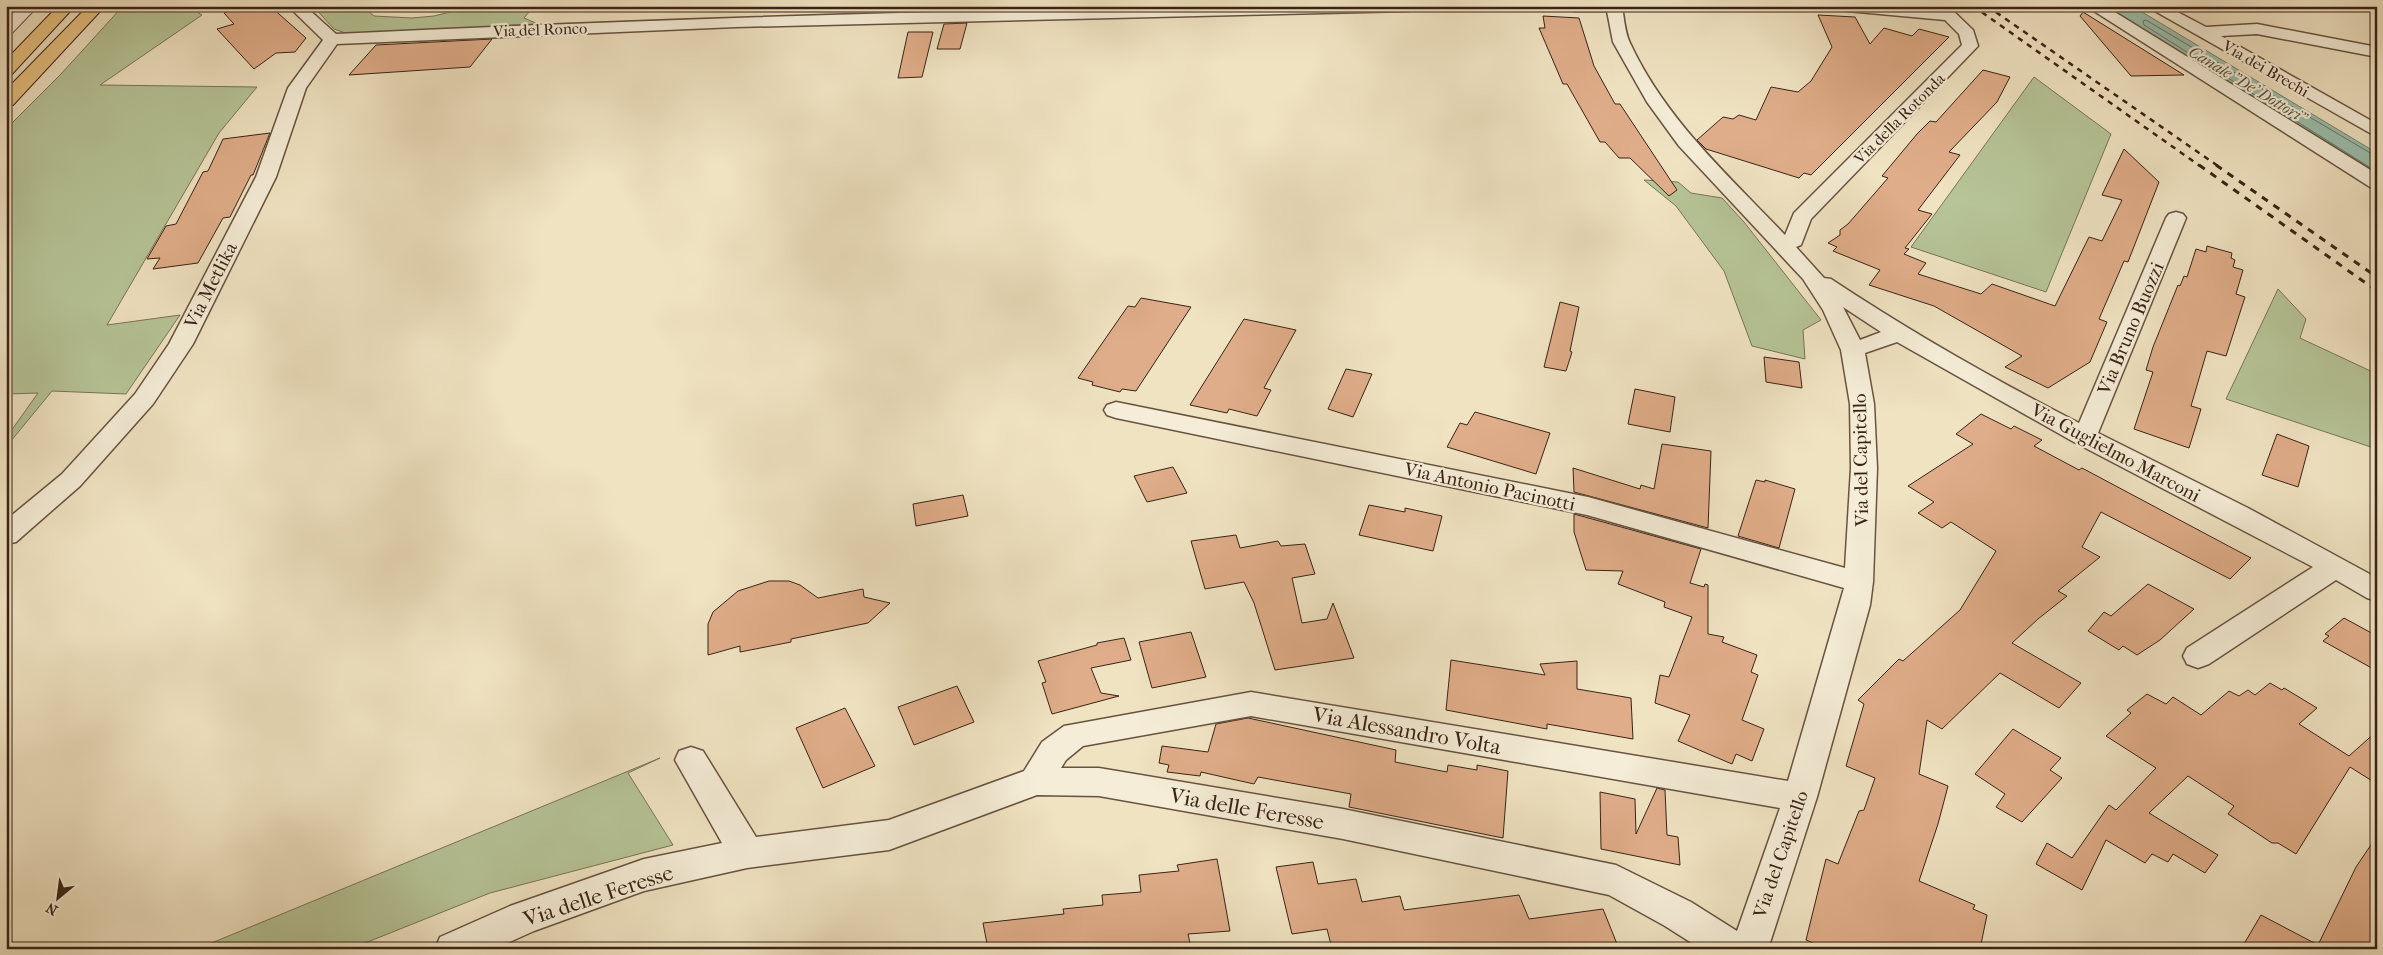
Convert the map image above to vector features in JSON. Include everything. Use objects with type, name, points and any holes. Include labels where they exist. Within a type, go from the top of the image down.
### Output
[{"type":"highway","points":[[6,70],[67,6]]},
{"type":"highway","points":[[6,101],[97,6]]},
{"type":"street","points":[[6,29],[30,6]]},
{"type":"street","points":[[296,6],[332,39]]},
{"type":"street","name":"Via del Ronco","points":[[332,39],[519,29],[824,19],[1408,6]]},
{"type":"street","points":[[1575,6],[1614,7]]},
{"type":"street","points":[[1847,6],[1944,11]]},
{"type":"street","points":[[2094,6],[2377,184]]},
{"type":"street","name":"Via dei Brechi","points":[[2154,6],[2377,132]]},
{"type":"street","name":"Via del Capitello","points":[[1614,7],[1621,42],[1653,98],[1686,142],[1810,275],[1834,310],[1853,350],[1862,404],[1864,459],[1859,582],[1855,605],[1800,797],[1748,949]]},
{"type":"street","name":"Via della Rotonda","points":[[1782,244],[1794,241],[1801,217],[1970,46],[1968,33],[1944,11]]},
{"type":"street","points":[[2203,32],[2257,29],[2377,52]]},
{"type":"street","name":"Via Metlika","points":[[6,535],[71,480],[144,399],[170,360],[266,177],[297,88],[332,39]]},
{"type":"street","points":[[1758,218],[1801,217]]},
{"type":"street","name":"Via Bruno Buozzi","points":[[2081,435],[2089,428],[2176,218]]},
{"type":"street","name":"Via Guglielmo Marconi","points":[[1810,275],[1851,304],[1900,334],[2081,435],[2335,567],[2377,592]]},
{"type":"street","points":[[1853,350],[1900,334]]},
{"type":"street","name":"Via Antonio Pacinotti","points":[[1116,410],[1588,506],[1859,582]]},
{"type":"street","points":[[2198,656],[2335,567]]},
{"type":"street","name":"Via Alessandro Volta","points":[[1036,781],[1054,751],[1075,735],[1251,704],[1800,797]]},
{"type":"street","points":[[691,760],[748,853]]},
{"type":"street","name":"Via delle Feresse","points":[[453,949],[523,918],[644,875],[748,853],[890,835],[1036,781],[1099,782],[1343,824],[1616,881],[1678,914],[1733,949]]},
{"type":"shaded area","points":[[123,6],[187,6],[202,15],[100,85],[257,87],[219,133],[107,325],[180,315],[126,394],[52,391],[6,447],[6,438],[38,393],[6,394],[6,129],[61,74]]},
{"type":"shaded area","points":[[313,6],[362,6],[374,16],[412,18],[434,16],[474,6],[534,6],[524,18],[538,24],[348,34],[334,29]]},
{"type":"shaded area","points":[[2034,77],[2111,134],[2046,292],[1911,247]]},
{"type":"shaded area","points":[[1644,180],[1678,182],[1691,193],[1722,198],[1744,222],[1821,320],[1803,330],[1805,359],[1752,346],[1724,271],[1676,206]]},
{"type":"shaded area","points":[[2278,289],[2306,319],[2300,338],[2377,374],[2377,449],[2226,399]]},
{"type":"shaded area","points":[[660,758],[628,773],[673,845],[490,893],[350,949],[197,949]]},
{"type":"water","name":"Canale \"De' Dottori\"","points":[[2105,6],[2132,6],[2377,153],[2377,178]]},
{"type":"building","points":[[242,6],[270,6],[306,38],[295,52],[276,53],[254,69],[217,29],[234,24],[224,13]]},
{"type":"building","points":[[2083,12],[2184,75],[2131,76],[2080,16]]},
{"type":"building","points":[[1818,15],[1855,17],[1870,44],[1884,28],[1912,36],[1919,29],[1949,37],[1811,175],[1804,173],[1799,178],[1706,149],[1697,140],[1723,117],[1733,119],[1739,115],[1756,120],[1771,87],[1798,92],[1811,81],[1832,47]]},
{"type":"building","points":[[1543,16],[1579,18],[1594,66],[1615,104],[1620,104],[1677,190],[1669,196],[1630,158],[1619,158],[1605,142],[1600,142],[1567,84],[1563,84],[1539,28],[1545,28]]},
{"type":"building","points":[[967,23],[960,49],[937,49],[944,24]]},
{"type":"building","points":[[908,32],[933,32],[922,77],[898,78]]},
{"type":"building","points":[[492,39],[470,67],[349,75],[376,45]]},
{"type":"building","points":[[1983,70],[2010,77],[1997,102],[1949,152],[1960,155],[1918,210],[1932,214],[1905,248],[1909,249],[1904,254],[1926,263],[1918,274],[1981,294],[1992,284],[2055,306],[2089,237],[2102,241],[2122,200],[2102,195],[2124,149],[2159,182],[2128,262],[2124,261],[2099,319],[2107,322],[2090,362],[2048,388],[2005,367],[2022,356],[1934,306],[1869,285],[1880,270],[1833,251],[1837,247],[1828,243],[1840,235],[1840,230],[1848,224],[1888,178],[1882,176],[1917,134],[1930,121],[1936,122]]},
{"type":"building","points":[[270,133],[253,175],[251,175],[230,217],[223,218],[198,263],[153,269],[160,258],[147,259],[166,226],[176,224],[203,172],[208,171],[223,139]]},
{"type":"building","points":[[2207,246],[2232,253],[2231,258],[2235,260],[2233,267],[2243,270],[2236,294],[2245,297],[2226,356],[2207,351],[2191,406],[2201,409],[2189,448],[2134,429],[2153,372],[2146,370],[2153,347],[2178,285],[2180,286],[2184,276],[2187,277],[2196,249],[2206,252]]},
{"type":"building","points":[[1141,298],[1191,307],[1136,391],[1122,389],[1120,392],[1092,385],[1093,382],[1078,378],[1128,306],[1135,307]]},
{"type":"building","points":[[1560,302],[1579,307],[1570,351],[1572,352],[1566,371],[1544,367]]},
{"type":"building","points":[[1244,319],[1296,330],[1264,388],[1271,390],[1257,416],[1229,409],[1227,413],[1190,405]]},
{"type":"building","points":[[1764,357],[1799,362],[1802,388],[1766,382]]},
{"type":"building","points":[[1346,369],[1372,374],[1353,417],[1328,409]]},
{"type":"building","points":[[1635,389],[1675,397],[1670,432],[1628,424]]},
{"type":"building","points":[[1475,412],[1550,433],[1536,474],[1447,447],[1460,423],[1467,425]]},
{"type":"building","points":[[1981,414],[2011,429],[2014,426],[2042,440],[2034,446],[2079,470],[2082,468],[2251,558],[2230,579],[2101,512],[2082,547],[2100,557],[2058,591],[2067,596],[2012,643],[2081,683],[2059,708],[2000,673],[1942,729],[1927,720],[1919,774],[1948,786],[1938,824],[1919,881],[1975,905],[1973,909],[1987,915],[1980,949],[1827,949],[1806,940],[1826,859],[1838,864],[1859,811],[1864,810],[1875,778],[1846,766],[1864,704],[1858,700],[1899,659],[1903,661],[1960,610],[1996,551],[1951,522],[1942,528],[1918,513],[1934,502],[1908,486],[1973,444],[1956,434]]},
{"type":"building","points":[[2277,434],[2309,446],[2298,487],[2262,475]]},
{"type":"building","points":[[1662,444],[1711,451],[1708,528],[1574,492],[1573,468],[1640,489],[1641,485],[1654,489]]},
{"type":"building","points":[[1173,467],[1187,493],[1147,502],[1134,476]]},
{"type":"building","points":[[1756,480],[1765,482],[1765,480],[1795,489],[1779,548],[1738,536]]},
{"type":"building","points":[[963,495],[968,516],[916,526],[913,504]]},
{"type":"building","points":[[1369,505],[1405,512],[1405,508],[1442,516],[1433,551],[1359,535]]},
{"type":"building","points":[[1574,514],[1701,549],[1690,583],[1704,587],[1705,584],[1708,585],[1708,634],[1724,637],[1722,642],[1757,655],[1751,672],[1758,675],[1742,720],[1764,729],[1752,761],[1736,754],[1732,764],[1678,741],[1690,715],[1655,703],[1660,675],[1669,677],[1692,617],[1664,607],[1665,602],[1618,584],[1623,571],[1586,570],[1574,532]]},
{"type":"building","points":[[1236,535],[1240,548],[1278,541],[1281,546],[1305,544],[1315,574],[1292,578],[1302,623],[1327,619],[1333,603],[1354,658],[1275,670],[1254,603],[1244,582],[1205,589],[1191,541]]},
{"type":"building","points":[[769,581],[789,581],[800,585],[818,598],[863,589],[864,597],[890,603],[868,623],[791,639],[791,642],[740,652],[740,646],[708,655],[708,624],[713,612],[738,591]]},
{"type":"building","points":[[2148,584],[2194,609],[2160,640],[2137,655],[2123,646],[2119,650],[2088,631],[2104,612],[2111,616]]},
{"type":"building","points":[[2344,618],[2377,636],[2377,671],[2323,641],[2329,636],[2325,634]]},
{"type":"building","points":[[1191,632],[1206,677],[1152,688],[1139,642]]},
{"type":"building","points":[[1124,638],[1131,660],[1091,668],[1101,693],[1119,696],[1052,714],[1042,683],[1046,682],[1038,661],[1097,645],[1097,643]]},
{"type":"building","points":[[1451,660],[1545,675],[1540,664],[1577,661],[1577,689],[1631,698],[1633,739],[1547,724],[1547,729],[1446,710]]},
{"type":"building","points":[[2270,683],[2282,690],[2284,688],[2317,708],[2299,724],[2349,756],[2377,731],[2377,784],[2350,767],[2296,854],[2278,843],[2272,843],[2228,814],[2234,806],[2188,776],[2149,813],[2218,855],[2205,873],[2173,854],[2168,862],[2152,854],[2145,863],[2106,840],[2082,890],[2036,864],[2047,843],[2072,858],[2109,805],[2116,810],[2156,768],[2106,736],[2131,713],[2127,710],[2147,694],[2166,704],[2173,697],[2201,715],[2229,691],[2239,696],[2248,690],[2255,695]]},
{"type":"building","points":[[957,686],[974,722],[914,745],[898,707]]},
{"type":"building","points":[[845,708],[875,766],[823,788],[796,728]]},
{"type":"building","points":[[1248,718],[1396,750],[1395,762],[1447,772],[1448,765],[1477,770],[1477,765],[1508,771],[1503,838],[1349,807],[1351,794],[1258,777],[1254,784],[1201,772],[1200,776],[1167,772],[1169,765],[1159,763],[1162,746],[1208,752],[1216,724]]},
{"type":"building","points":[[2013,729],[2061,758],[2050,770],[2062,778],[2022,822],[1996,807],[2005,794],[1975,774]]},
{"type":"building","points":[[1657,788],[1665,790],[1667,835],[1678,837],[1680,865],[1601,849],[1600,792],[1635,799],[1636,834]]},
{"type":"building","points":[[2377,836],[2377,949],[2241,949],[2261,915],[2318,945],[2356,867]]},
{"type":"building","points":[[1217,859],[1230,931],[1188,934],[1190,943],[1148,949],[988,949],[983,923],[1064,914],[1063,909],[1103,905],[1102,895],[1141,892],[1139,875],[1179,871],[1177,865]]},
{"type":"building","points":[[1313,862],[1318,884],[1356,879],[1362,902],[1400,896],[1404,910],[1519,895],[1529,919],[1603,909],[1619,949],[1332,949],[1327,929],[1292,934],[1276,867]]},
{"type":"railway","points":[[1973,6],[2200,166]]},
{"type":"railway","points":[[1987,6],[2218,166]]},
{"type":"railway","points":[[2199,165],[2377,291]]},
{"type":"railway","points":[[2216,165],[2377,277]]}]
